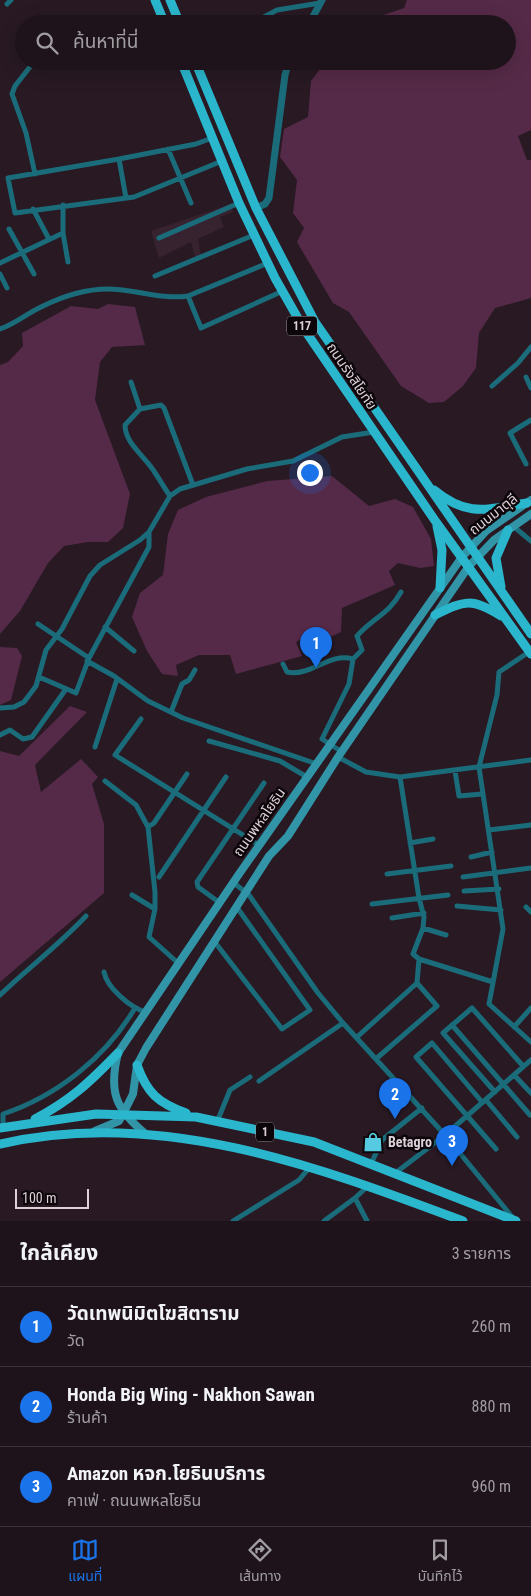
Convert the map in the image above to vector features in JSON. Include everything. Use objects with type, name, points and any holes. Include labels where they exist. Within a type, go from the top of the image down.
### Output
[{"type":"main road","points":[[155,0],[161,15]]},
{"type":"main road","points":[[170,0],[176,15]]},
{"type":"main road","name":"ถนนรังสิโยทัย","points":[[184,70],[239,203],[268,263],[304,329],[436,522],[530,653]]},
{"type":"main road","name":"ถนนรังสิโยทัย","points":[[198,70],[256,208],[315,322],[531,634]]},
{"type":"main road","points":[[190,85],[202,80]]},
{"type":"main road","points":[[426,484],[444,498],[468,510],[496,510],[529,502]]},
{"type":"main road","name":"ถนนมาตุลี","points":[[462,557],[486,532],[529,502]]},
{"type":"main road","name":"ถนนมาตุลี","points":[[469,566],[477,556],[510,528],[531,514]]},
{"type":"main road","points":[[436,522],[442,550],[440,588]]},
{"type":"main road","points":[[505,597],[497,573],[496,558],[510,528]]},
{"type":"main road","name":"ถนนพหลโยธิน","points":[[147,1135],[124,1114],[117,1102],[113,1083],[118,1053],[307,777],[462,557]]},
{"type":"main road","name":"ถนนพหลโยธิน","points":[[124,1114],[133,1094],[137,1066],[213,940],[269,856],[288,836],[340,754],[469,566]]},
{"type":"main road","points":[[435,615],[466,602],[485,605],[506,618]]},
{"type":"main road","points":[[28,1122],[66,1102],[86,1087],[118,1053]]},
{"type":"main road","points":[[137,1066],[144,1084],[157,1099],[196,1117]]},
{"type":"main road","name":"1","points":[[1,1127],[96,1114],[196,1117],[308,1141],[516,1221]]},
{"type":"main road","points":[[95,1131],[119,1121],[124,1114]]},
{"type":"main road","name":"1","points":[[0,1144],[52,1134],[95,1131],[147,1135],[247,1150],[311,1167],[463,1221]]},
{"type":"street","points":[[268,15],[277,10],[319,1]]},
{"type":"street","points":[[313,15],[319,1]]},
{"type":"street","points":[[28,70],[15,86],[12,94],[26,133],[35,174]]},
{"type":"street","points":[[256,208],[265,204],[270,198],[287,70]]},
{"type":"street","points":[[212,138],[196,144],[168,150],[8,178],[15,213],[62,205],[134,197],[222,161]]},
{"type":"street","points":[[168,150],[191,203]]},
{"type":"street","points":[[119,159],[126,198]]},
{"type":"street","points":[[159,238],[239,203]]},
{"type":"street","points":[[62,205],[63,233],[68,262]]},
{"type":"street","points":[[33,209],[49,239]]},
{"type":"street","points":[[9,229],[34,274]]},
{"type":"street","points":[[0,263],[63,233]]},
{"type":"street","points":[[155,276],[254,235]]},
{"type":"street","points":[[0,329],[10,326],[40,307],[72,294],[107,289],[175,298],[188,296],[268,263]]},
{"type":"street","points":[[0,274],[7,288]]},
{"type":"street","points":[[188,296],[201,328],[283,291]]},
{"type":"street","points":[[492,386],[531,347]]},
{"type":"street","points":[[526,377],[531,388]]},
{"type":"street","points":[[131,382],[140,409]]},
{"type":"street","points":[[170,496],[147,462],[134,448],[125,430],[125,425],[140,409],[161,405],[164,408],[193,486]]},
{"type":"street","points":[[526,464],[510,433],[531,420]]},
{"type":"street","points":[[0,708],[14,707],[24,702],[36,686],[46,650],[56,637],[90,576],[100,565],[130,548],[149,532],[170,496],[193,486],[247,469],[294,461],[342,437],[374,432]]},
{"type":"street","points":[[510,528],[531,541]]},
{"type":"street","points":[[39,677],[76,693],[88,659],[149,547],[149,532]]},
{"type":"street","points":[[401,592],[393,606],[369,624],[357,636],[362,650],[353,659],[349,684],[322,740],[366,772],[400,777],[531,760]]},
{"type":"street","points":[[38,624],[148,701],[170,712],[317,764]]},
{"type":"street","points":[[105,627],[134,651]]},
{"type":"street","points":[[530,653],[499,672],[497,696],[480,767],[482,794],[499,889],[503,929],[489,1004],[531,1042]]},
{"type":"street","points":[[283,664],[287,672],[301,672],[336,658],[353,659]]},
{"type":"street","points":[[170,712],[182,684],[189,680],[195,670]]},
{"type":"street","points":[[95,747],[117,679]]},
{"type":"street","points":[[0,735],[10,730],[23,739],[32,737],[66,689]]},
{"type":"street","points":[[140,719],[115,756],[202,811],[234,828],[260,846]]},
{"type":"street","points":[[209,741],[280,761],[307,777]]},
{"type":"street","points":[[454,771],[459,796],[482,794]]},
{"type":"street","points":[[148,827],[154,823],[187,774]]},
{"type":"street","points":[[400,777],[418,898],[424,913],[423,928],[413,954],[420,959],[492,982]]},
{"type":"street","points":[[159,877],[226,778]]},
{"type":"street","points":[[105,781],[136,805],[148,827],[155,874],[155,909],[149,936],[178,963]]},
{"type":"street","points":[[220,903],[196,885],[264,783]]},
{"type":"street","points":[[488,830],[531,825]]},
{"type":"street","points":[[410,843],[433,839]]},
{"type":"street","points":[[471,857],[492,852]]},
{"type":"street","points":[[387,874],[451,866]]},
{"type":"street","points":[[462,877],[496,871],[531,868]]},
{"type":"street","points":[[234,883],[246,892],[318,993],[343,1023],[446,1135],[516,1221]]},
{"type":"street","points":[[464,891],[499,889]]},
{"type":"street","points":[[132,895],[155,909]]},
{"type":"street","points":[[372,904],[448,895]]},
{"type":"street","points":[[213,940],[282,1029],[310,1010],[236,906]]},
{"type":"street","points":[[457,906],[501,910]]},
{"type":"street","points":[[392,918],[424,913]]},
{"type":"street","points":[[0,995],[28,968],[64,940],[86,916]]},
{"type":"street","points":[[423,928],[446,935]]},
{"type":"street","points":[[357,1037],[416,983],[420,959]]},
{"type":"street","points":[[104,972],[108,982],[135,1008],[145,1012]]},
{"type":"street","points":[[377,1058],[437,1006],[416,983]]},
{"type":"street","points":[[1,1127],[2,1114],[51,1090],[86,1068],[122,1031],[135,1008]]},
{"type":"street","points":[[494,1092],[443,1033],[472,1008],[523,1066]]},
{"type":"street","points":[[514,1027],[531,1008]]},
{"type":"street","points":[[259,1082],[343,1023]]},
{"type":"street","points":[[452,1025],[530,1115]]},
{"type":"street","points":[[496,1149],[416,1057],[432,1043],[517,1137]]},
{"type":"street","points":[[394,1174],[446,1135],[531,1060]]},
{"type":"street","points":[[514,1075],[531,1093]]},
{"type":"street","points":[[217,1123],[230,1090],[250,1077]]},
{"type":"street","points":[[370,1164],[382,1140],[422,1108]]},
{"type":"street","points":[[233,1221],[299,1180],[311,1167]]},
{"type":"street","points":[[324,1221],[368,1186]]},
{"type":"street","points":[[355,1198],[367,1221]]},
{"type":"shaded area","points":[[407,0],[531,0],[531,130],[518,136],[527,160],[531,160],[531,298],[495,308],[479,333],[476,368],[463,386],[444,402],[429,403],[401,386],[349,312],[333,303],[297,242],[304,228],[293,213],[297,180],[280,157],[284,129],[308,117],[311,81],[319,70],[516,70],[516,15],[383,15],[404,8]]},
{"type":"shaded area","points":[[231,204],[233,212],[220,217],[224,227],[198,239],[201,255],[195,257],[191,242],[159,258],[151,231]]},
{"type":"shaded area","points":[[108,304],[135,307],[145,345],[112,347],[100,362],[95,400],[130,494],[123,528],[108,542],[88,542],[64,546],[48,563],[20,611],[0,634],[0,365],[8,362],[23,346],[22,333],[71,306],[98,309]]},
{"type":"shaded area","points":[[332,476],[369,506],[395,499],[413,507],[431,539],[434,566],[420,568],[398,563],[389,571],[395,585],[342,608],[341,632],[328,638],[317,630],[296,642],[302,656],[236,674],[230,655],[199,655],[176,665],[178,676],[162,674],[147,651],[132,617],[140,593],[163,575],[168,534],[178,510],[206,497],[267,481]]},
{"type":"shaded area","points":[[0,647],[17,648],[22,656],[11,700],[0,705]]},
{"type":"shaded area","points":[[70,706],[87,712],[35,765],[41,792],[81,759],[98,777],[92,784],[104,824],[104,893],[0,982],[0,751],[19,756]]},
{"type":"place","name":"วัดเทพนิมิตโฆสิตาราม","points":[[316,668]]},
{"type":"place","name":"Honda Big Wing - Nakhon Sawan","points":[[395,1119]]},
{"type":"place","name":"Betagro","points":[[373,1142]]},
{"type":"place","name":"Amazon หจก.โยธินบริการ","points":[[452,1166]]}]
